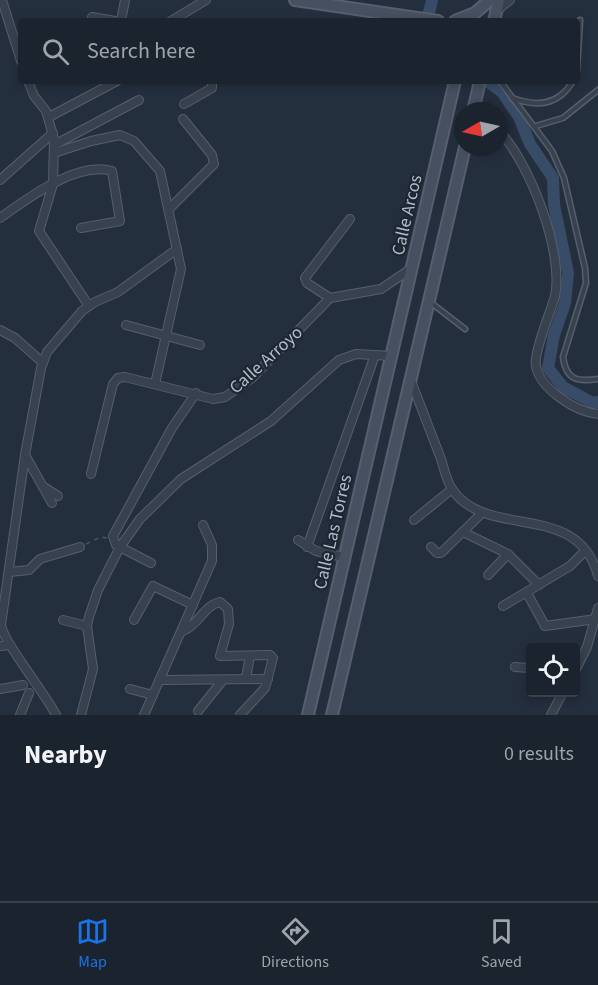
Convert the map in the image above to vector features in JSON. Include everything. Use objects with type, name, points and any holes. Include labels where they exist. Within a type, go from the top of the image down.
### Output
[{"type":"main road","points":[[295,0],[415,18]]},
{"type":"main road","points":[[470,18],[490,0]]},
{"type":"main road","name":"Calle Arcos","points":[[392,356],[454,84]]},
{"type":"main road","points":[[476,102],[479,84]]},
{"type":"main road","points":[[332,715],[463,156]]},
{"type":"main road","name":"Calle Las Torres","points":[[308,715],[392,356]]},
{"type":"street","points":[[2,0],[18,51]]},
{"type":"street","points":[[122,18],[124,0]]},
{"type":"street","points":[[176,18],[206,0]]},
{"type":"street","points":[[496,11],[510,0]]},
{"type":"street","points":[[29,84],[32,93],[49,117],[53,133],[53,184],[39,231],[89,306]]},
{"type":"street","points":[[49,117],[111,84]]},
{"type":"street","points":[[184,104],[212,88],[212,84]]},
{"type":"street","points":[[54,149],[139,100]]},
{"type":"street","points":[[170,208],[214,164],[212,155],[183,119]]},
{"type":"street","points":[[0,180],[53,133]]},
{"type":"street","points":[[54,149],[120,135],[130,138],[148,154],[160,171],[170,208],[181,274],[155,384]]},
{"type":"street","points":[[508,142],[517,152],[544,215],[555,269],[555,296],[536,367],[542,380],[559,396],[587,412],[598,414]]},
{"type":"street","points":[[0,218],[53,184],[70,176],[105,170],[113,173],[120,221],[81,228]]},
{"type":"street","points":[[350,219],[305,278],[307,283],[330,298],[381,289],[412,268]]},
{"type":"street","points":[[56,715],[40,686],[10,645],[2,628],[3,595],[9,572],[25,455],[42,362],[65,328],[89,306],[118,292],[177,249]]},
{"type":"street","name":"Calle Arroyo","points":[[91,474],[115,380],[124,376],[218,399],[242,385],[330,298]]},
{"type":"street","points":[[126,325],[200,345]]},
{"type":"street","points":[[0,330],[15,339],[42,362]]},
{"type":"street","points":[[81,715],[93,669],[87,626],[98,590],[120,547],[140,519],[192,471],[272,421],[339,360],[356,354],[392,356]]},
{"type":"street","points":[[307,547],[375,355]]},
{"type":"street","points":[[411,379],[452,489],[482,513],[547,526],[569,535],[585,551],[598,576]]},
{"type":"street","points":[[151,563],[120,547],[113,541],[114,534],[172,428],[196,393]]},
{"type":"street","points":[[25,455],[52,503]]},
{"type":"street","points":[[43,486],[58,496]]},
{"type":"street","points":[[414,520],[452,489]]},
{"type":"street","points":[[430,547],[437,553],[441,553],[482,513]]},
{"type":"street","points":[[144,715],[183,632],[213,555],[203,525]]},
{"type":"street","points":[[463,532],[508,554],[539,585]]},
{"type":"street","points":[[298,540],[307,547],[344,557]]},
{"type":"street","points":[[9,572],[29,570],[40,559],[80,547]]},
{"type":"street","points":[[503,606],[570,566],[585,551]]},
{"type":"street","points":[[488,575],[508,554]]},
{"type":"street","points":[[134,620],[153,586],[193,605]]},
{"type":"street","points":[[527,593],[542,625],[596,619]]},
{"type":"street","points":[[183,632],[194,627],[207,608],[220,602],[228,609],[229,624],[220,656],[273,658],[265,688],[240,715]]},
{"type":"street","points":[[580,661],[587,647],[598,608]]},
{"type":"street","points":[[63,620],[87,626]]},
{"type":"street","points":[[0,646],[10,645]]},
{"type":"street","points":[[246,678],[250,656]]},
{"type":"street","points":[[515,666],[526,667]]},
{"type":"street","points":[[159,680],[268,679]]},
{"type":"street","points":[[198,711],[223,680]]},
{"type":"street","points":[[0,689],[23,685]]},
{"type":"street","points":[[130,689],[153,695]]},
{"type":"street","points":[[20,715],[29,693]]},
{"type":"street","points":[[551,715],[561,697]]},
{"type":"lane","points":[[502,84],[536,126],[552,151],[564,178],[585,268],[586,283],[563,357],[565,370],[572,379],[581,382],[598,379]]},
{"type":"lane","points":[[511,98],[533,105],[547,104],[562,94],[570,84]]},
{"type":"lane","points":[[536,126],[563,118],[598,90]]},
{"type":"lane","points":[[429,301],[465,329]]},
{"type":"path","points":[[80,547],[101,537],[113,541]]},
{"type":"waterway","points":[[428,18],[432,0]]},
{"type":"waterway","points":[[491,84],[502,92],[519,117],[530,144],[553,178],[554,205],[568,273],[565,303],[554,335],[548,368],[563,387],[593,403],[598,402]]}]
